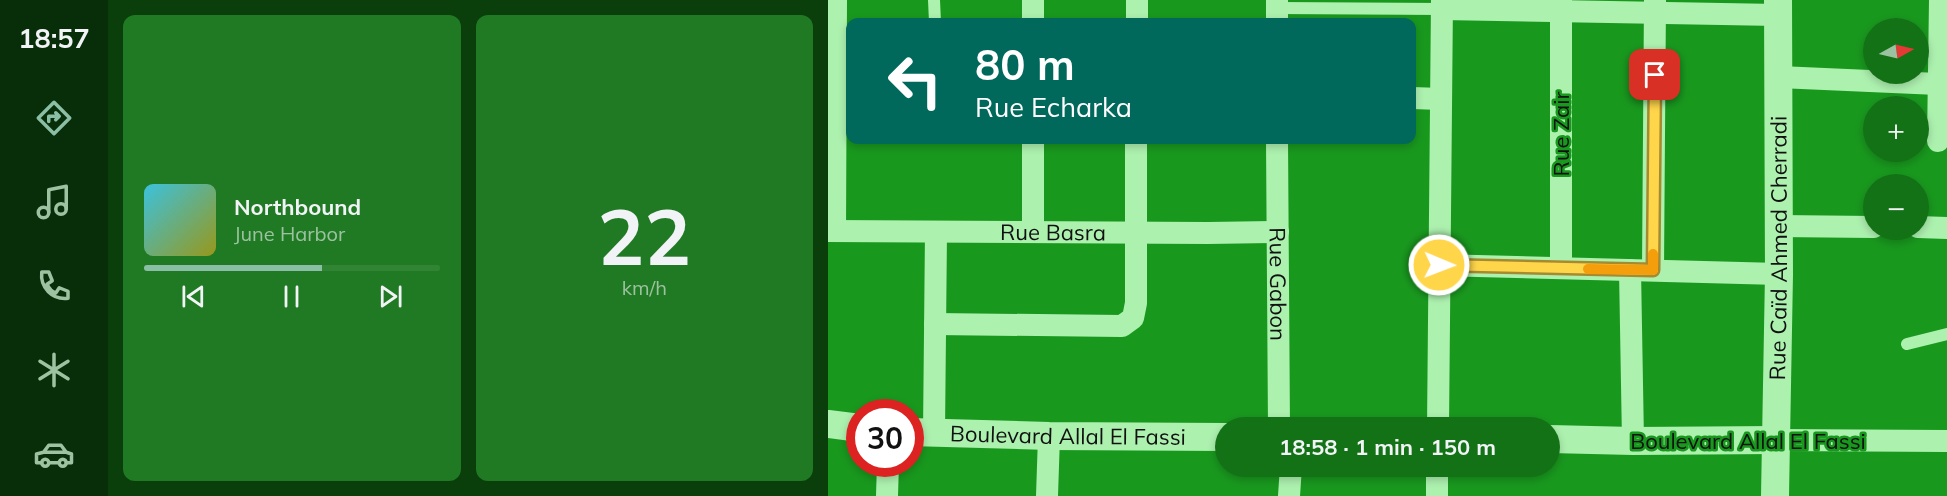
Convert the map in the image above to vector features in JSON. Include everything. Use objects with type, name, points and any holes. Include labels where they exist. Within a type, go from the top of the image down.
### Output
[{"type":"street","points":[[832,231],[843,132],[832,92],[836,0]]},
{"type":"street","points":[[1033,0],[1033,18]]},
{"type":"street","points":[[1137,0],[1137,18]]},
{"type":"street","points":[[1938,141],[1940,0]]},
{"type":"street","points":[[1438,417],[1442,4],[1778,8]]},
{"type":"street","name":"Rue Zair","points":[[1561,6],[1562,268]]},
{"type":"street","points":[[1653,270],[1655,6]]},
{"type":"street","name":"Rue Caïd Ahmed Cherradi","points":[[1775,496],[1779,274],[1778,8]]},
{"type":"street","points":[[1779,77],[1938,84]]},
{"type":"street","points":[[1416,98],[1441,99]]},
{"type":"street","points":[[1033,144],[1033,231]]},
{"type":"street","points":[[935,324],[1122,326],[1133,318],[1136,303],[1137,144]]},
{"type":"street","name":"Rue Gabon","points":[[1277,144],[1279,417]]},
{"type":"street","points":[[1779,226],[1863,227]]},
{"type":"street","points":[[1929,227],[1947,228]]},
{"type":"street","name":"Rue Basra","points":[[832,231],[1278,232]]},
{"type":"street","points":[[924,415],[935,324],[936,232]]},
{"type":"street","points":[[1439,265],[1779,274]]},
{"type":"street","points":[[1630,270],[1633,441]]},
{"type":"street","points":[[828,424],[846,426]]},
{"type":"street","name":"Boulevard Allal El Fassi","points":[[924,432],[1049,436],[1215,437]]},
{"type":"street","points":[[1047,496],[1049,436]]},
{"type":"street","name":"Boulevard Allal El Fassi","points":[[1560,438],[1633,441],[1947,441]]},
{"type":"street","points":[[887,496],[888,477]]},
{"type":"street","points":[[1290,496],[1291,477]]},
{"type":"street","points":[[1437,477],[1437,496]]},
{"type":"lane","points":[[934,0],[934,18]]},
{"type":"lane","points":[[1277,10],[1442,4]]},
{"type":"lane","points":[[1908,344],[1947,334]]},
{"type":"slow traffic","points":[[1588,269],[1653,270],[1653,254]]},
{"type":"route","points":[[1439,265],[1653,270],[1655,75]]}]
